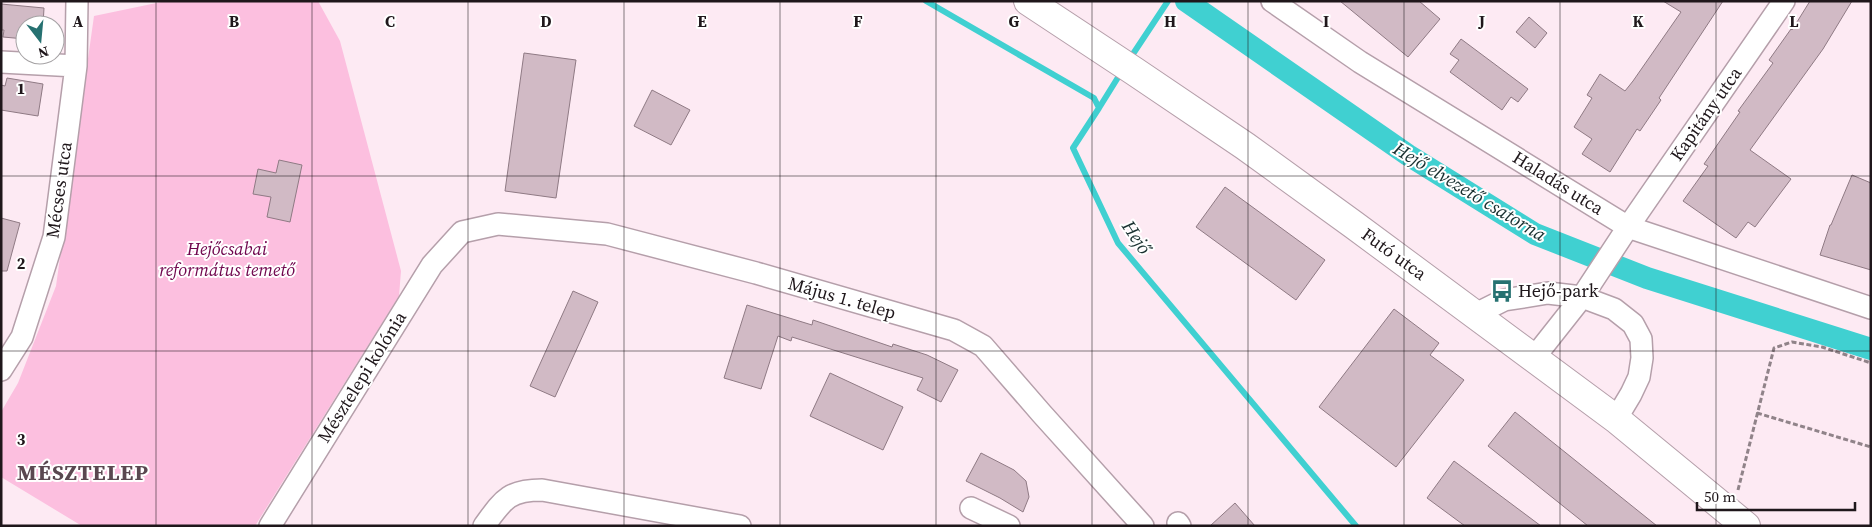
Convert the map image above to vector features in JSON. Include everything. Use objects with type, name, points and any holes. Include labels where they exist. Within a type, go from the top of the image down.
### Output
[{"type":"main road","name":"Futó utca","points":[[1028,1],[1245,146],[1476,314],[1533,359],[1616,419],[1739,520]]},
{"type":"street","name":"Mécses utca","points":[[1,370],[22,337],[54,237],[76,66],[77,1]]},
{"type":"street","name":"Haladás utca","points":[[1272,1],[1360,62],[1623,234],[1871,308]]},
{"type":"street","name":"Kapitány utca","points":[[1533,359],[1582,298],[1623,234],[1784,1]]},
{"type":"street","points":[[1,62],[76,66]]},
{"type":"street","name":"Május 1. telep","points":[[462,232],[498,224],[607,234],[756,273],[954,330],[983,346],[1144,526]]},
{"type":"street","name":"Mésztelepi kolónia","points":[[270,526],[432,265],[462,232]]},
{"type":"street","points":[[1476,314],[1504,300],[1548,293],[1582,298],[1614,309],[1633,324],[1641,339],[1642,358],[1639,376],[1632,394],[1616,419]]},
{"type":"street","points":[[484,526],[503,500],[523,490],[542,490],[740,526]]},
{"type":"street","points":[[971,508],[1009,526]]},
{"type":"path","points":[[1739,520],[1757,413],[1774,348],[1792,342],[1822,347],[1871,363]]},
{"type":"path","points":[[1757,413],[1871,447]]},
{"type":"green space","name":"Hejőcsabai református temető","points":[[166,1],[318,1],[340,41],[401,271],[399,296],[255,526],[82,526],[1,477],[1,412],[18,383],[56,286],[94,16]]},
{"type":"building","points":[[1340,1],[1419,1],[1440,19],[1408,57]]},
{"type":"building","points":[[1663,1],[1723,1],[1659,98],[1661,100],[1640,131],[1637,129],[1610,172],[1582,154],[1592,139],[1574,127],[1592,98],[1587,95],[1600,74],[1625,91],[1633,81],[1681,12]]},
{"type":"building","points":[[1810,1],[1852,1],[1823,49],[1750,150],[1791,179],[1755,227],[1748,222],[1736,238],[1683,201],[1708,166],[1704,164],[1740,112],[1738,111],[1773,63],[1769,60],[1792,30]]},
{"type":"building","points":[[1,4],[44,8],[44,15],[15,15],[15,38],[3,37],[4,30],[1,30]]},
{"type":"building","points":[[1529,17],[1547,33],[1535,48],[1516,32]]},
{"type":"building","points":[[1461,39],[1528,89],[1518,102],[1511,97],[1502,110],[1450,72],[1459,60],[1450,54]]},
{"type":"building","points":[[524,53],[576,60],[556,198],[505,191]]},
{"type":"building","points":[[7,78],[43,84],[38,116],[1,110],[1,85],[5,86]]},
{"type":"building","points":[[652,90],[690,110],[671,145],[634,126]]},
{"type":"building","points":[[279,160],[302,165],[290,222],[267,217],[271,197],[253,194],[258,169],[276,173]]},
{"type":"building","points":[[1852,175],[1871,183],[1871,270],[1820,255],[1830,225]]},
{"type":"building","points":[[1225,187],[1325,260],[1296,300],[1196,227]]},
{"type":"building","points":[[1,218],[20,223],[7,271],[1,271]]},
{"type":"building","points":[[573,291],[598,302],[555,397],[530,386]]},
{"type":"building","points":[[747,305],[812,325],[813,320],[892,347],[893,344],[927,355],[958,370],[941,402],[917,390],[923,378],[792,337],[791,341],[778,336],[761,389],[724,378]]},
{"type":"building","points":[[1394,309],[1439,343],[1430,355],[1464,380],[1396,467],[1319,407]]},
{"type":"building","points":[[830,373],[903,407],[883,450],[810,416]]},
{"type":"building","points":[[1515,412],[1657,526],[1588,526],[1488,446]]},
{"type":"building","points":[[981,453],[1014,470],[1026,481],[1029,497],[1023,512],[966,481]]},
{"type":"building","points":[[1454,461],[1541,526],[1465,526],[1427,498]]},
{"type":"building","points":[[1235,503],[1255,526],[1210,526]]},
{"type":"waterway","name":"Hejő","points":[[926,1],[1094,98],[1099,108],[1073,148],[1118,243],[1356,526]]},
{"type":"waterway","points":[[1129,60],[1168,1]]},
{"type":"waterway","name":"Hejő elvezető csatorna","points":[[1186,1],[1408,155],[1535,234],[1647,278],[1871,349]]},
{"type":"waterway","points":[[1099,108],[1122,71]]},
{"type":"place","name":"Hejő-park","points":[[1502,291]]},
{"type":"district","name":"MÉSZTELEP","points":[[83,472]]}]
